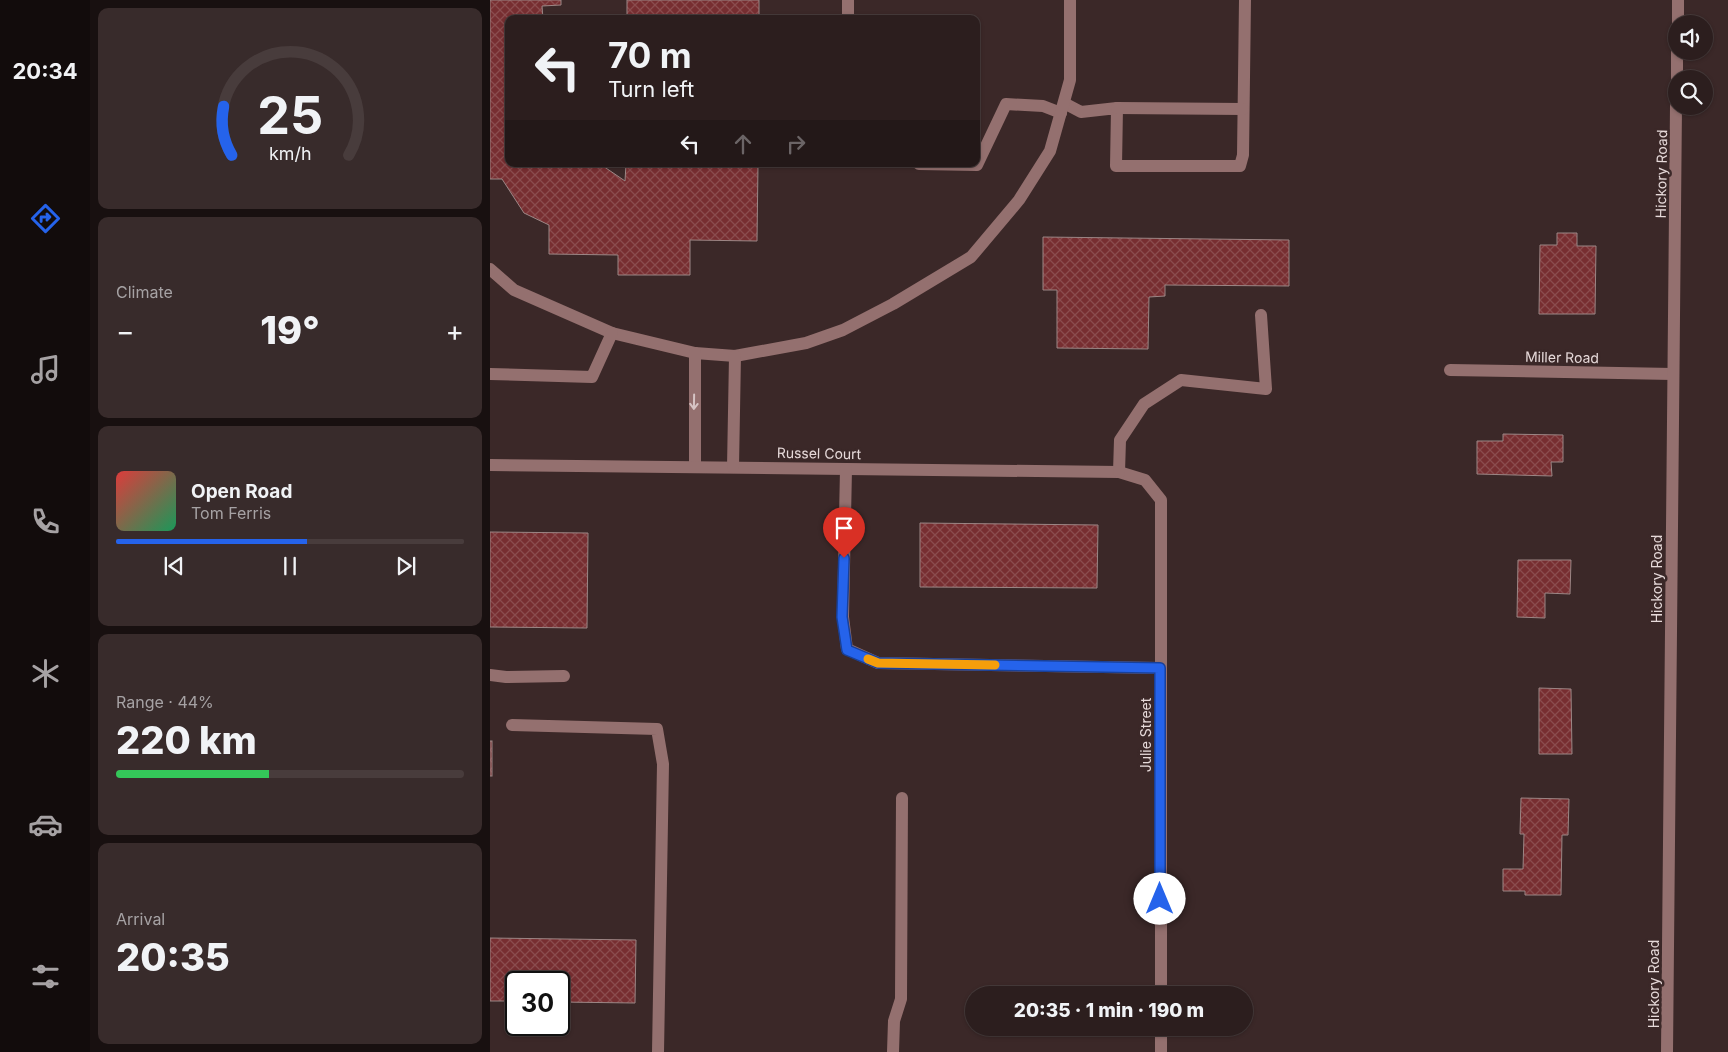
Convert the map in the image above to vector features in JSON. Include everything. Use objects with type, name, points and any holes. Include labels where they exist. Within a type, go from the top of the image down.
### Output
[{"type":"street","points":[[848,0],[848,15]]},
{"type":"street","points":[[490,269],[514,290],[612,333],[695,354],[735,356],[806,343],[843,330],[893,304],[971,257],[1018,200],[1050,151],[1070,80],[1070,0]]},
{"type":"street","points":[[1117,108],[1116,166],[1240,166],[1243,155],[1245,0]]},
{"type":"street","points":[[1678,0],[1678,15]]},
{"type":"street","points":[[980,159],[1006,104],[1062,108],[1081,112],[1117,108],[1243,109]]},
{"type":"street","name":"Hickory Road","points":[[1667,1052],[1676,115]]},
{"type":"street","points":[[1119,472],[1120,440],[1144,404],[1181,380],[1266,389],[1262,315]]},
{"type":"street","points":[[490,374],[592,377],[612,333]]},
{"type":"street","points":[[695,354],[695,467]]},
{"type":"street","points":[[733,467],[735,356]]},
{"type":"street","name":"Miller Road","points":[[1450,370],[1673,374]]},
{"type":"street","name":"Russel Court","points":[[490,465],[1119,472],[1145,480]]},
{"type":"street","points":[[846,469],[842,617],[847,650],[878,663],[1160,668]]},
{"type":"street","name":"Julie Street","points":[[1145,480],[1161,500],[1161,986]]},
{"type":"street","points":[[490,675],[506,677],[564,676]]},
{"type":"street","points":[[512,724],[656,729],[663,764],[658,1052]]},
{"type":"street","points":[[893,1052],[894,1021],[901,999],[902,798]]},
{"type":"street","points":[[1161,1036],[1161,1052]]},
{"type":"building","points":[[490,0],[561,0],[561,5],[542,6],[543,15],[505,15],[505,167],[604,167],[625,181],[626,167],[758,167],[757,241],[690,240],[690,275],[618,275],[618,255],[549,254],[549,225],[524,213],[502,179],[490,179]]},
{"type":"building","points":[[627,0],[759,0],[759,15],[627,15]]},
{"type":"building","points":[[1557,233],[1577,233],[1577,246],[1596,246],[1595,314],[1539,314],[1540,245],[1557,245]]},
{"type":"building","points":[[1043,237],[1289,240],[1289,286],[1165,285],[1165,296],[1149,297],[1148,349],[1057,348],[1057,290],[1043,290]]},
{"type":"building","points":[[1503,434],[1563,435],[1563,462],[1551,462],[1552,476],[1477,474],[1477,441],[1503,441]]},
{"type":"building","points":[[920,523],[1098,525],[1097,588],[920,587]]},
{"type":"building","points":[[490,532],[588,533],[587,628],[490,627]]},
{"type":"building","points":[[1518,560],[1571,560],[1570,594],[1545,593],[1545,618],[1517,617]]},
{"type":"building","points":[[1539,688],[1571,689],[1572,754],[1539,754]]},
{"type":"building","points":[[490,741],[492,741],[492,776],[490,776]]},
{"type":"building","points":[[1521,798],[1569,799],[1568,835],[1562,835],[1561,895],[1525,895],[1525,891],[1503,891],[1503,869],[1523,869],[1524,834],[1520,834]]},
{"type":"building","points":[[490,938],[636,940],[635,1003],[570,1002],[570,971],[505,971],[505,1001],[490,1001]]},
{"type":"slow traffic","points":[[868,659],[878,663],[995,665]]},
{"type":"route","points":[[844,558],[842,617],[847,650],[878,663],[1160,668],[1160,899]]}]
